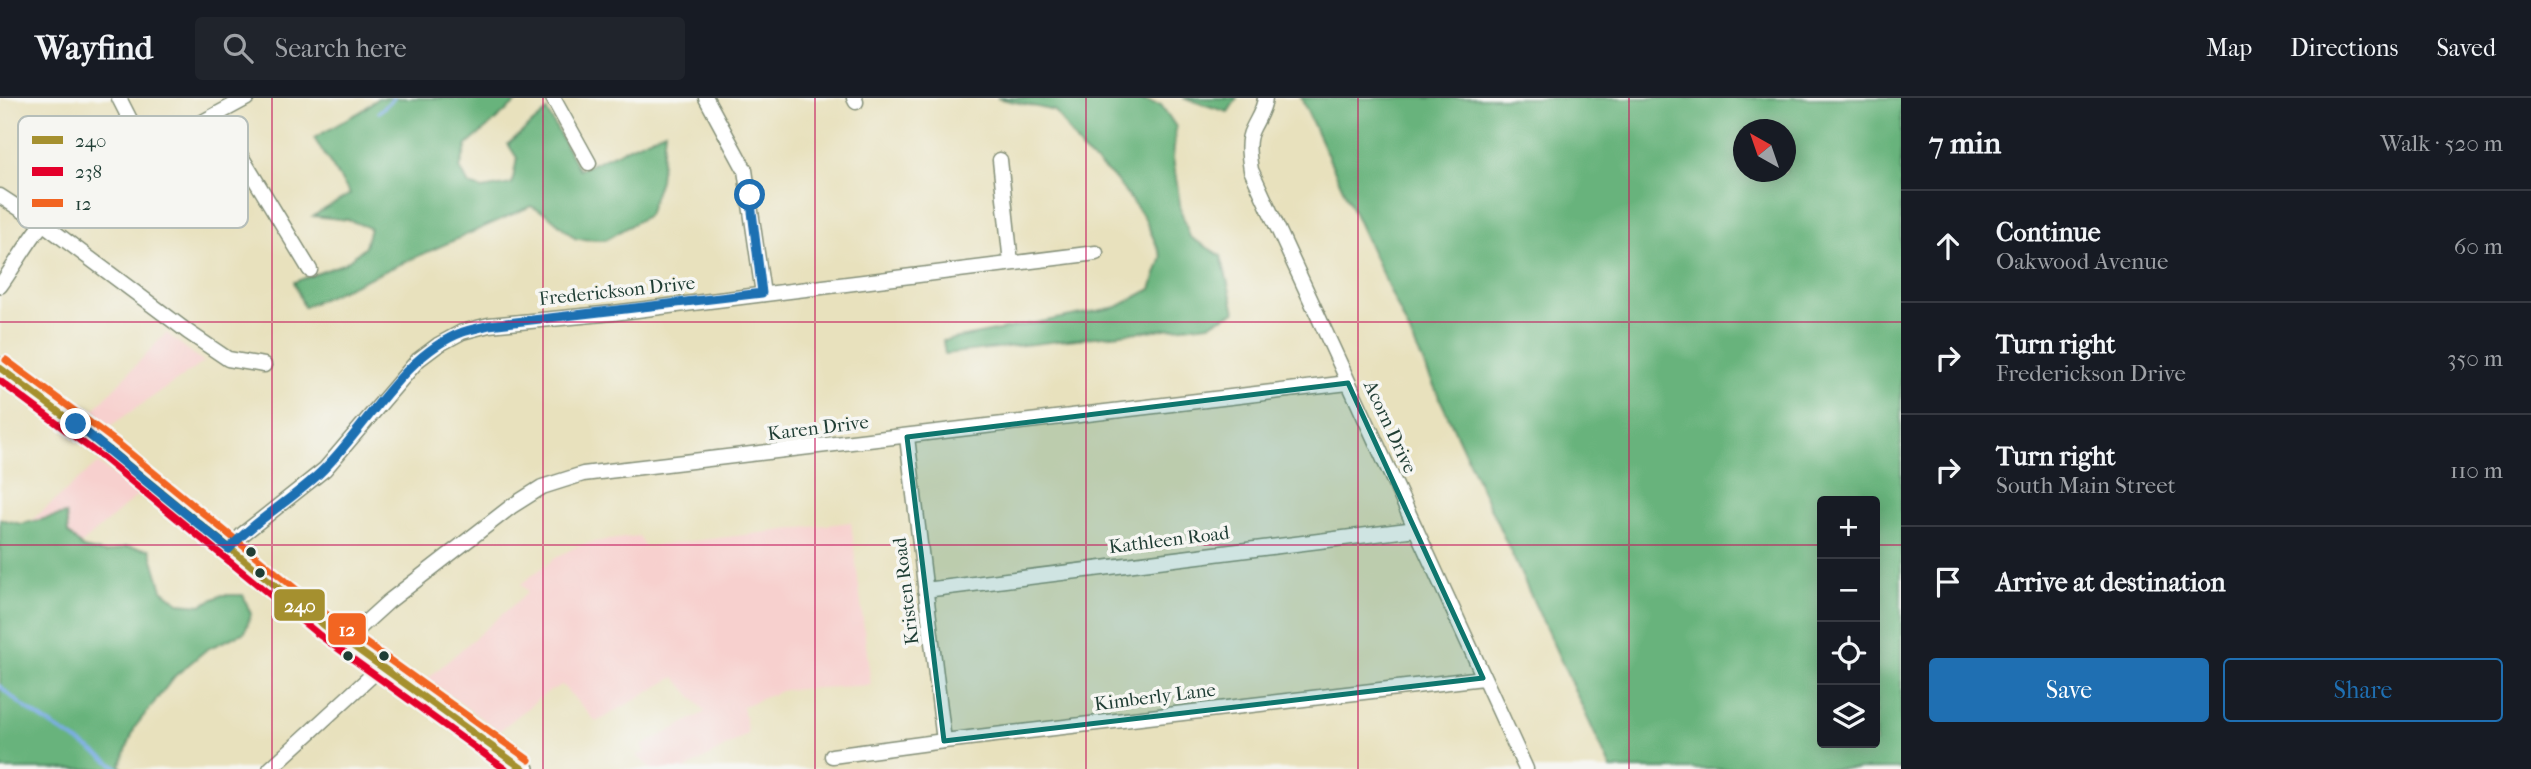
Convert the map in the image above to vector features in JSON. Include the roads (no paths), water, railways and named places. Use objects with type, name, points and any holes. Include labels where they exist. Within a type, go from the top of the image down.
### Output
[{"type":"main road","points":[[0,368],[108,449],[345,641],[523,769]]},
{"type":"street","points":[[119,98],[128,116]]},
{"type":"street","points":[[216,115],[247,98]]},
{"type":"street","points":[[553,98],[589,163]]},
{"type":"street","points":[[706,98],[741,159],[749,182],[762,293]]},
{"type":"street","name":"Acorn Drive","points":[[1265,98],[1260,117],[1251,132],[1248,148],[1251,170],[1526,769]]},
{"type":"street","points":[[1000,160],[1011,263]]},
{"type":"street","points":[[248,168],[310,270]]},
{"type":"street","points":[[0,196],[18,208]]},
{"type":"street","points":[[0,286],[41,228]]},
{"type":"street","points":[[47,228],[228,359],[264,365]]},
{"type":"street","name":"Frederickson Drive","points":[[229,549],[243,534],[325,469],[418,360],[462,332],[489,325],[1096,253]]},
{"type":"street","name":"Karen Drive","points":[[345,641],[388,602],[512,506],[542,487],[583,474],[1348,383]]},
{"type":"street","name":"Kristen Road","points":[[907,437],[944,741]]},
{"type":"street","name":"Kathleen Road","points":[[925,590],[1416,529]]},
{"type":"street","points":[[270,769],[381,667]]},
{"type":"street","name":"Kimberly Lane","points":[[832,756],[1483,678]]},
{"type":"waterway","points":[[379,112],[394,98]]},
{"type":"waterway","points":[[0,686],[28,710],[119,769]]}]
